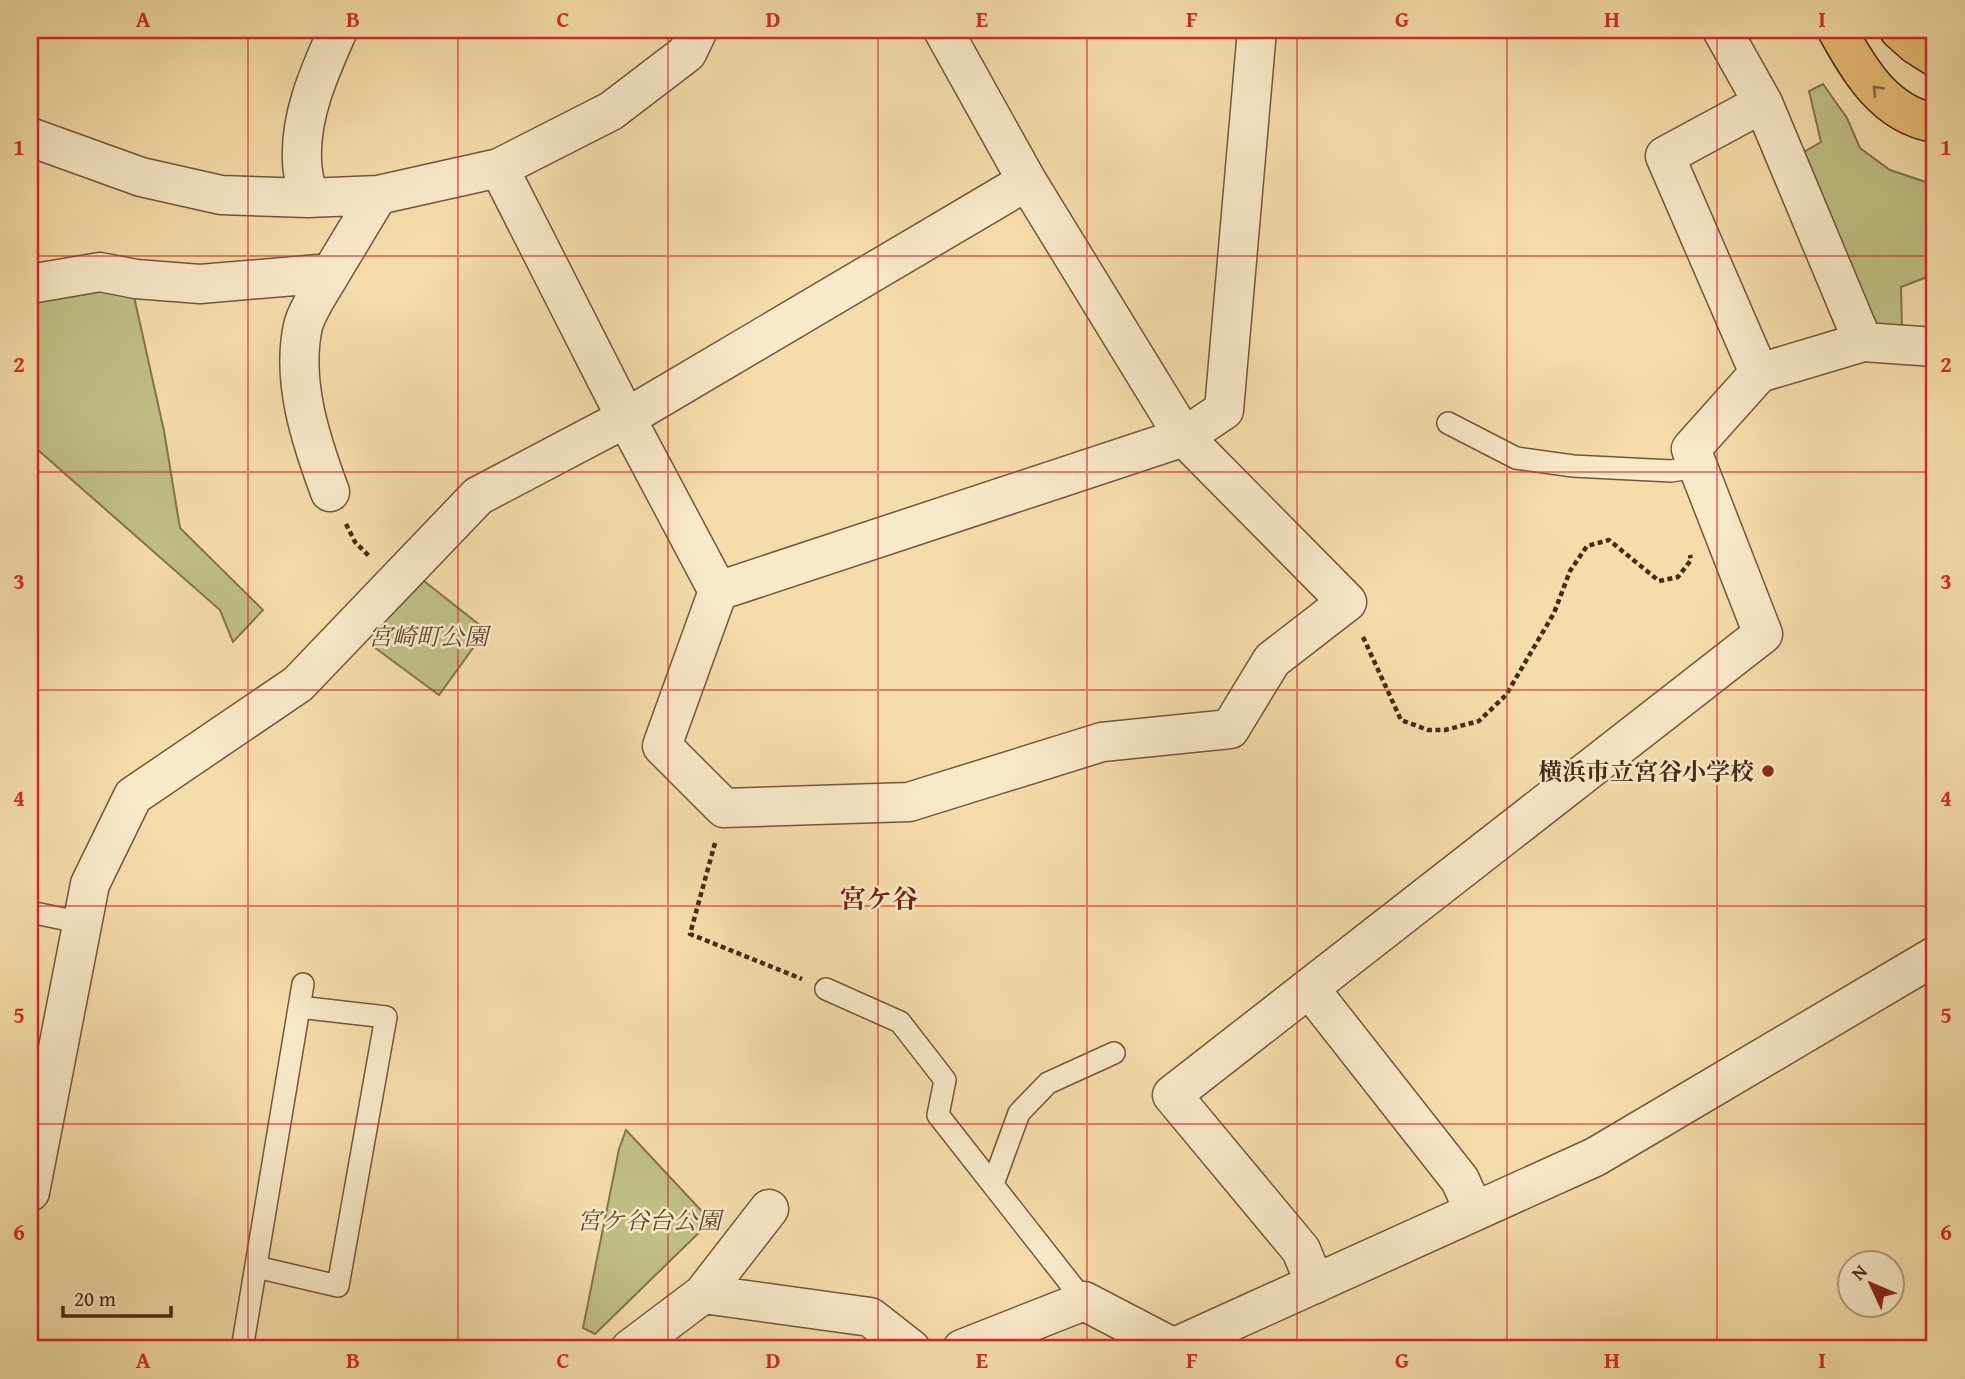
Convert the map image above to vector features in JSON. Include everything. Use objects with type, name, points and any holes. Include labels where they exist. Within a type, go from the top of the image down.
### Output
[{"type":"main road","points":[[1837,30],[1867,80],[1884,98],[1904,112],[1935,123]]},
{"type":"main road","points":[[1899,30],[1935,57]]},
{"type":"street","points":[[308,198],[302,160],[305,117],[316,81],[338,30]]},
{"type":"street","points":[[30,137],[141,177],[221,195],[308,198],[378,195],[499,168],[611,111],[687,53],[698,30]]},
{"type":"street","points":[[499,168],[626,418],[718,591],[663,746],[724,808],[909,802],[1102,742],[1230,729],[1272,660],[1347,602],[1184,437],[1027,181],[943,30]]},
{"type":"street","points":[[718,591],[1184,437],[1224,410],[1257,30]]},
{"type":"street","points":[[1723,30],[1763,103],[1863,342]]},
{"type":"street","points":[[1759,373],[1665,156],[1763,103]]},
{"type":"street","points":[[30,1192],[90,884],[133,796],[298,684],[388,578],[478,496],[626,418],[1027,181]]},
{"type":"street","points":[[330,492],[314,448],[299,368],[303,324],[378,195]]},
{"type":"street","points":[[30,284],[100,272],[136,279],[200,284],[331,272]]},
{"type":"street","points":[[1315,1283],[1301,1250],[1172,1095],[1763,634],[1685,469],[1759,373],[1863,342],[1935,347]]},
{"type":"street","points":[[962,1349],[1084,1301],[1175,1349],[1595,1157],[1935,956]]},
{"type":"street","points":[[1308,988],[1460,1180],[1474,1212]]},
{"type":"street","points":[[630,1349],[703,1294],[769,1209]]},
{"type":"street","points":[[703,1294],[870,1317],[911,1349]]},
{"type":"lane","points":[[1448,423],[1516,458],[1573,466],[1671,471],[1685,469]]},
{"type":"lane","points":[[30,912],[83,923]]},
{"type":"lane","points":[[242,1349],[303,984]]},
{"type":"lane","points":[[826,989],[900,1022],[945,1080],[938,1115],[1084,1301]]},
{"type":"lane","points":[[256,1267],[338,1286],[386,1017],[299,1007]]},
{"type":"lane","points":[[993,1184],[1019,1113],[1048,1083],[1114,1053]]},
{"type":"path","points":[[330,492],[355,541],[388,578]]},
{"type":"path","points":[[1347,602],[1401,720],[1429,730],[1445,730],[1479,721],[1506,695],[1554,613],[1570,571],[1587,546],[1609,540],[1659,581],[1678,577],[1690,560],[1690,550]]},
{"type":"path","points":[[724,808],[690,934],[826,989]]},
{"type":"green space","points":[[1823,84],[1847,118],[1860,148],[1890,170],[1935,185],[1935,274],[1901,287],[1902,329],[1864,322],[1795,157],[1821,142],[1809,91]]},
{"type":"green space","points":[[100,279],[133,292],[164,431],[180,528],[263,610],[233,642],[220,610],[30,443],[30,295]]},
{"type":"green space","name":"宮崎町公園","points":[[424,581],[486,630],[439,695],[374,647],[375,631]]},
{"type":"green space","name":"宮ケ谷台公園","points":[[626,1130],[711,1221],[595,1334],[583,1328],[619,1149]]},
{"type":"place","name":"横浜市立宮谷小学校","points":[[1768,771]]},
{"type":"district","name":"宮ケ谷","points":[[879,898]]}]
